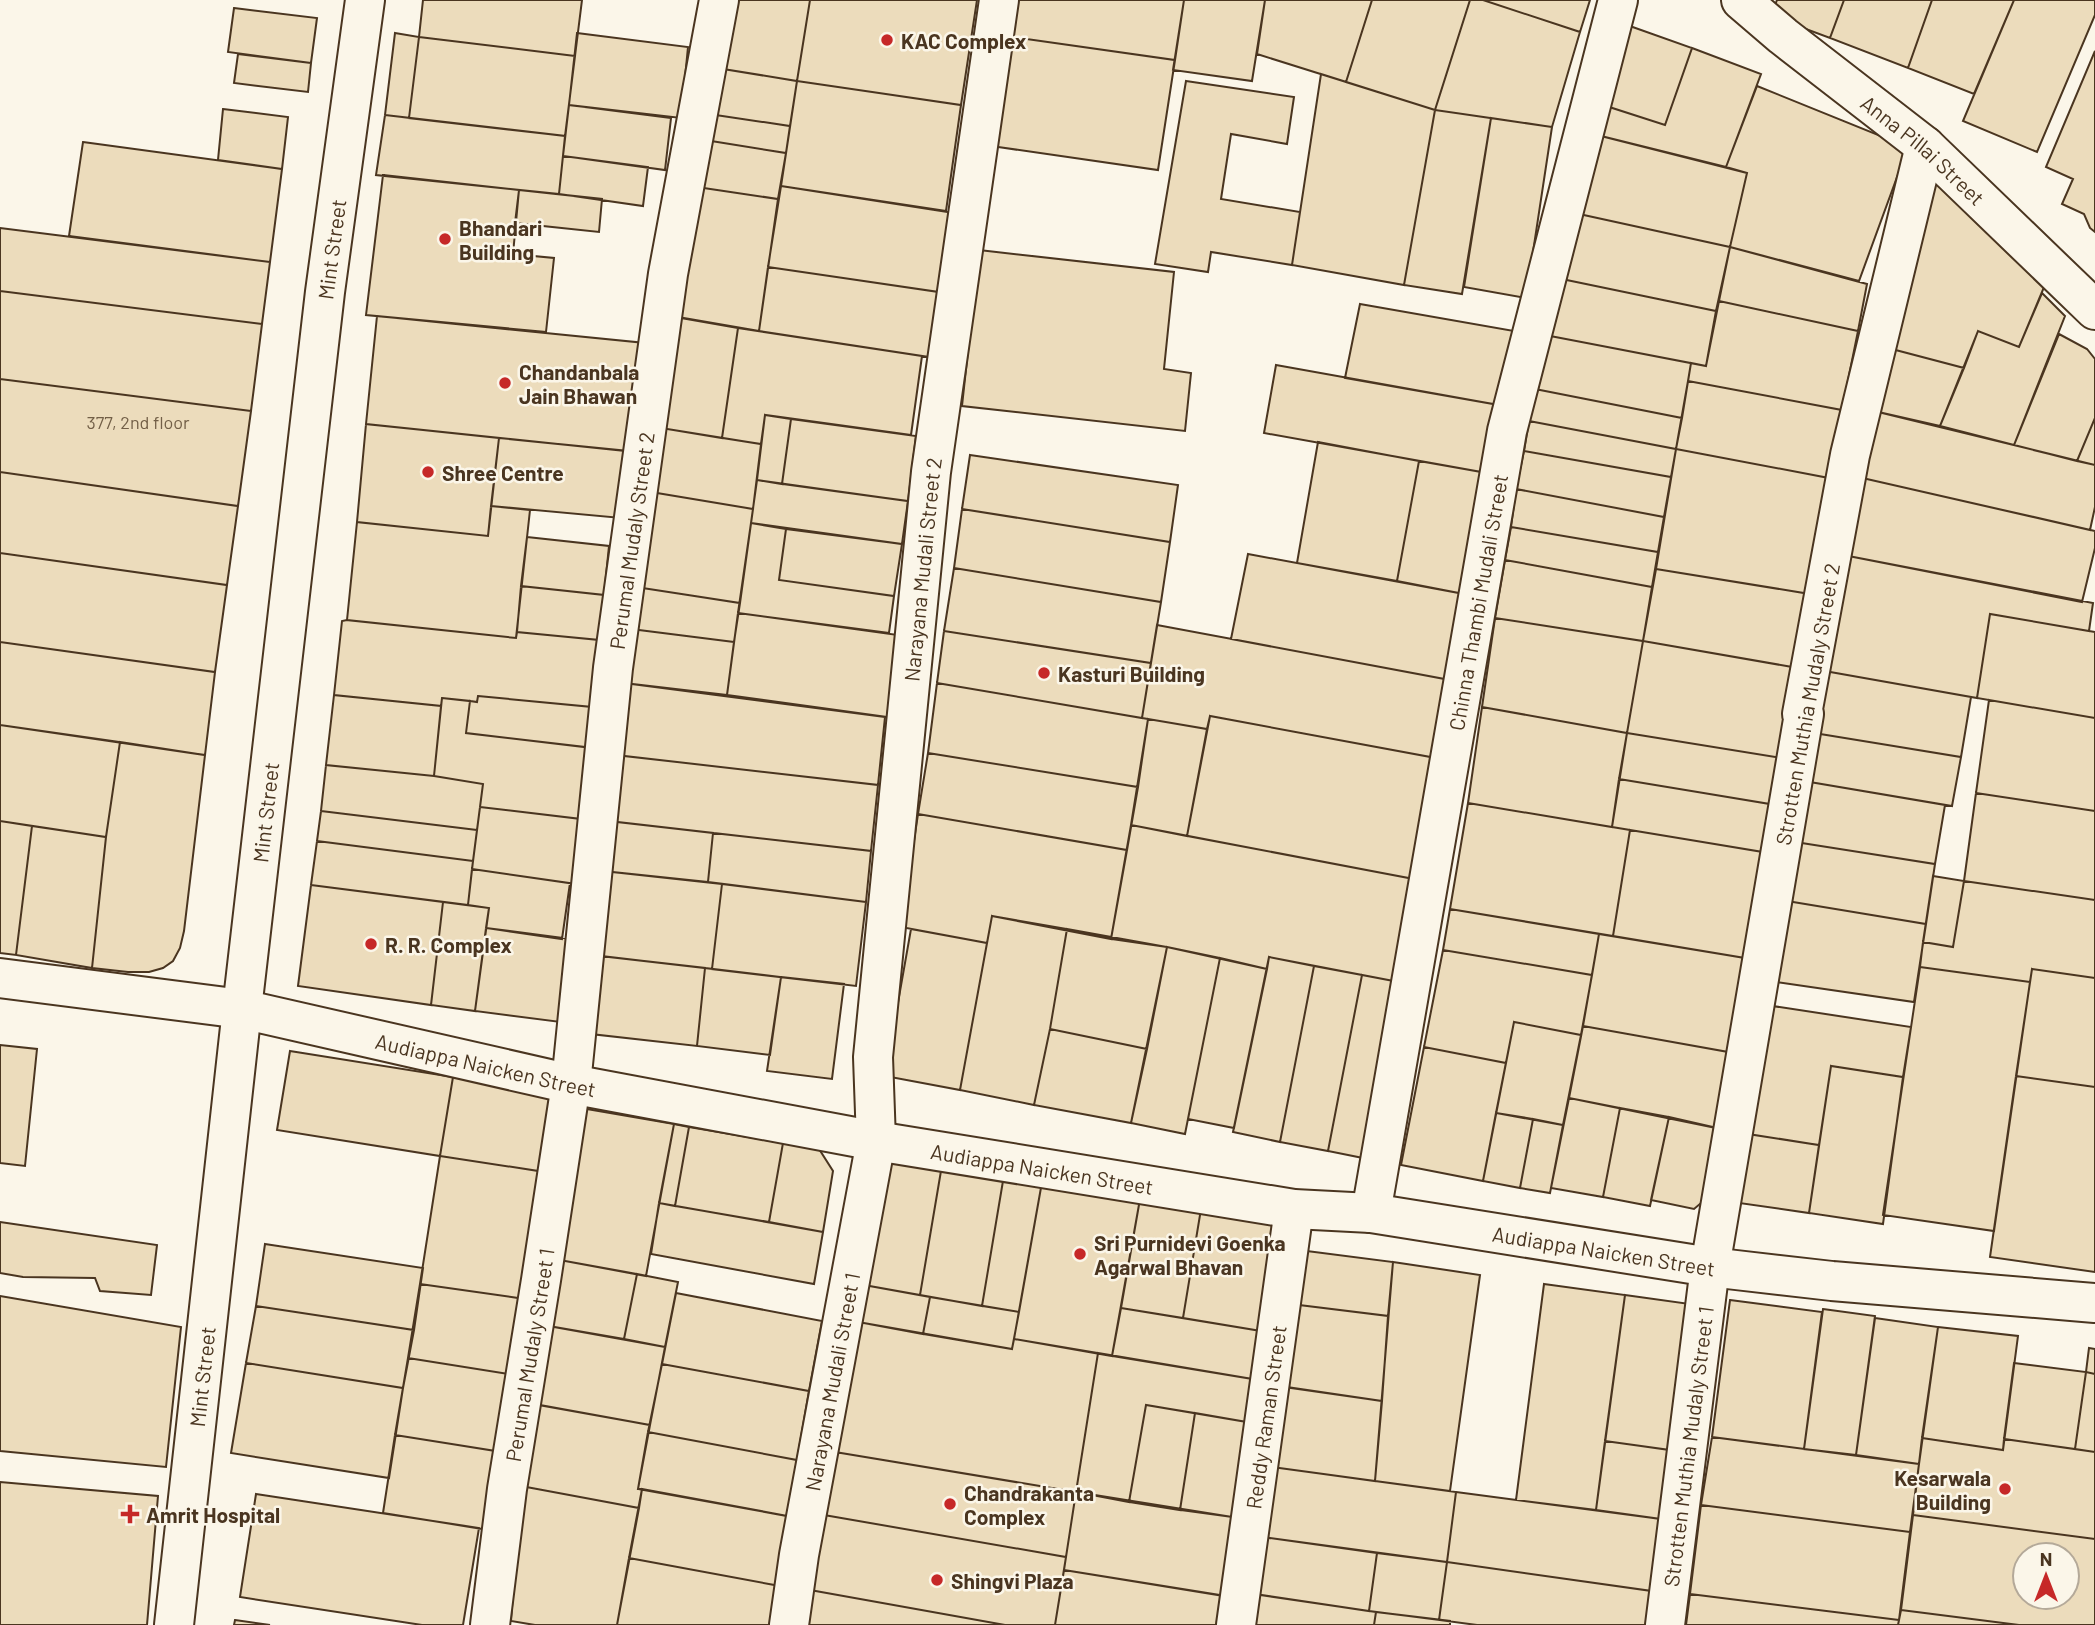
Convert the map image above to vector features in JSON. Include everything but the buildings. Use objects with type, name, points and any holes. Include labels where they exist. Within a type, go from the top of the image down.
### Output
[{"type":"street","name":"Mint Street","points":[[174,1625],[323,306],[365,0]]},
{"type":"street","name":"Perumal Mudaly Street 2","points":[[570,1084],[613,668],[668,274],[719,0]]},
{"type":"street","name":"Narayana Mudali Street 2","points":[[876,1141],[873,1057],[931,472],[999,0]]},
{"type":"street","name":"Chinna Thambi Mudali Street","points":[[1371,1213],[1507,431],[1618,0]]},
{"type":"street","name":"Anna Pillai Street","points":[[1741,0],[1925,146],[2095,310]]},
{"type":"street","name":"Strotten Muthia Mudaly Street 2","points":[[1710,1267],[1783,844],[1802,714],[1850,456],[1925,146]]},
{"type":"street","name":"Audiappa Naicken Street","points":[[0,978],[242,1009],[570,1084],[876,1141],[1294,1209],[1371,1213],[1710,1267],[1832,1281],[2095,1303]]},
{"type":"street","name":"Perumal Mudaly Street 1","points":[[490,1625],[507,1489],[570,1084]]},
{"type":"street","name":"Narayana Mudali Street 1","points":[[789,1625],[799,1555],[876,1141]]},
{"type":"street","name":"Reddy Raman Street","points":[[1236,1625],[1294,1209]]},
{"type":"street","name":"Strotten Muthia Mudaly Street 1","points":[[1665,1625],[1710,1267]]},
{"type":"place","name":"KAC Complex","points":[[887,40]]},
{"type":"place","name":"Bhandari Building","points":[[445,239]]},
{"type":"place","name":"Chandanbala Jain Bhawan","points":[[505,383]]},
{"type":"place","name":"Shree Centre","points":[[428,472]]},
{"type":"place","name":"Kasturi Building","points":[[1044,673]]},
{"type":"place","name":"R. R. Complex","points":[[371,944]]},
{"type":"place","name":"Sri Purnidevi Goenka Agarwal Bhavan","points":[[1080,1254]]},
{"type":"place","name":"Kesarwala Building","points":[[2005,1489]]},
{"type":"place","name":"Chandrakanta Complex","points":[[950,1504]]},
{"type":"place","name":"Amrit Hospital","points":[[130,1514]]},
{"type":"place","name":"Shingvi Plaza","points":[[937,1580]]}]
